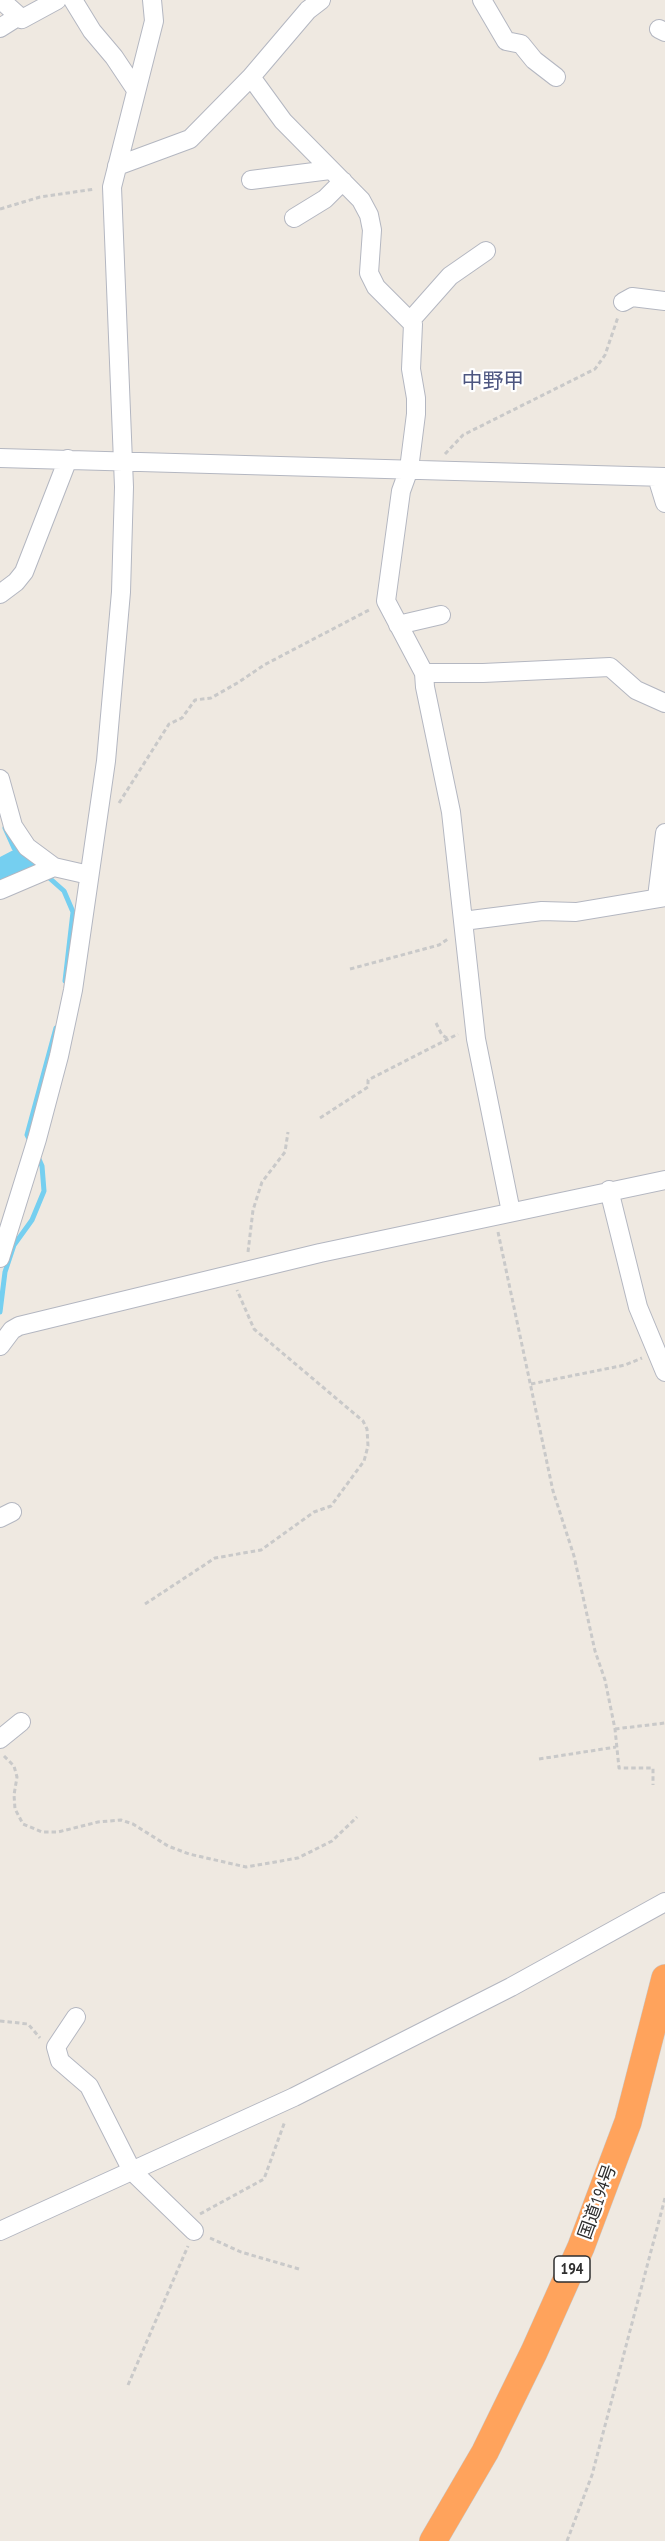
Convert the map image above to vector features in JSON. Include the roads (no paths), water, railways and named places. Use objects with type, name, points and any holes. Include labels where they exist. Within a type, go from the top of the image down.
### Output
[{"type":"highway","name":"国道194号","points":[[433,2541],[485,2452],[534,2352],[581,2247],[628,2122],[665,1977]]},
{"type":"street","points":[[1,0],[22,20],[57,0]]},
{"type":"street","points":[[73,0],[92,31],[136,90]]},
{"type":"street","points":[[0,1258],[37,1139],[59,1056],[73,990],[106,761],[121,592],[123,460],[112,187],[154,21],[152,0]]},
{"type":"street","points":[[482,0],[506,41],[521,45],[534,60],[556,77]]},
{"type":"street","points":[[117,166],[190,140],[251,77],[315,2]]},
{"type":"street","points":[[0,28],[19,16]]},
{"type":"street","points":[[251,77],[283,121],[361,200],[369,215],[372,230],[369,273],[376,287],[414,324],[411,369],[417,398],[416,414],[409,469],[401,491],[386,602],[424,673],[451,812],[474,1025],[503,1214]]},
{"type":"street","points":[[251,180],[336,175]]},
{"type":"street","points":[[294,218],[325,199],[336,175]]},
{"type":"street","points":[[411,320],[450,276],[486,251]]},
{"type":"street","points":[[623,302],[632,297],[665,301]]},
{"type":"street","points":[[0,458],[661,477],[665,503]]},
{"type":"street","points":[[0,594],[16,582],[24,572],[68,459]]},
{"type":"street","points":[[398,625],[441,615]]},
{"type":"street","points":[[424,673],[483,673],[610,667],[636,690],[665,703]]},
{"type":"street","points":[[0,779],[8,812],[20,838],[27,847],[54,867],[89,875]]},
{"type":"street","points":[[463,921],[542,911],[576,912],[661,897],[665,833]]},
{"type":"street","points":[[0,890],[54,867]]},
{"type":"street","points":[[2,1338],[19,1326],[237,1273],[609,1190],[665,1180]]},
{"type":"street","points":[[609,1190],[638,1307],[665,1373],[662,1380],[665,1386]]},
{"type":"street","points":[[0,1739],[21,1722]]},
{"type":"street","points":[[0,2230],[294,2097],[511,1987],[665,1902]]},
{"type":"street","points":[[76,2017],[56,2047],[60,2061],[89,2086],[132,2171],[190,2227]]},
{"type":"waterway","points":[[5,828],[14,848],[39,869]]},
{"type":"waterway","points":[[0,875],[29,860]]},
{"type":"waterway","points":[[46,875],[64,891],[73,912],[65,981]]},
{"type":"waterway","points":[[31,1143],[27,1135],[56,1028]]},
{"type":"waterway","points":[[0,1312],[5,1272],[14,1245],[32,1220],[44,1191],[42,1166],[38,1157]]},
{"type":"district","name":"中野甲","points":[[493,382]]}]
